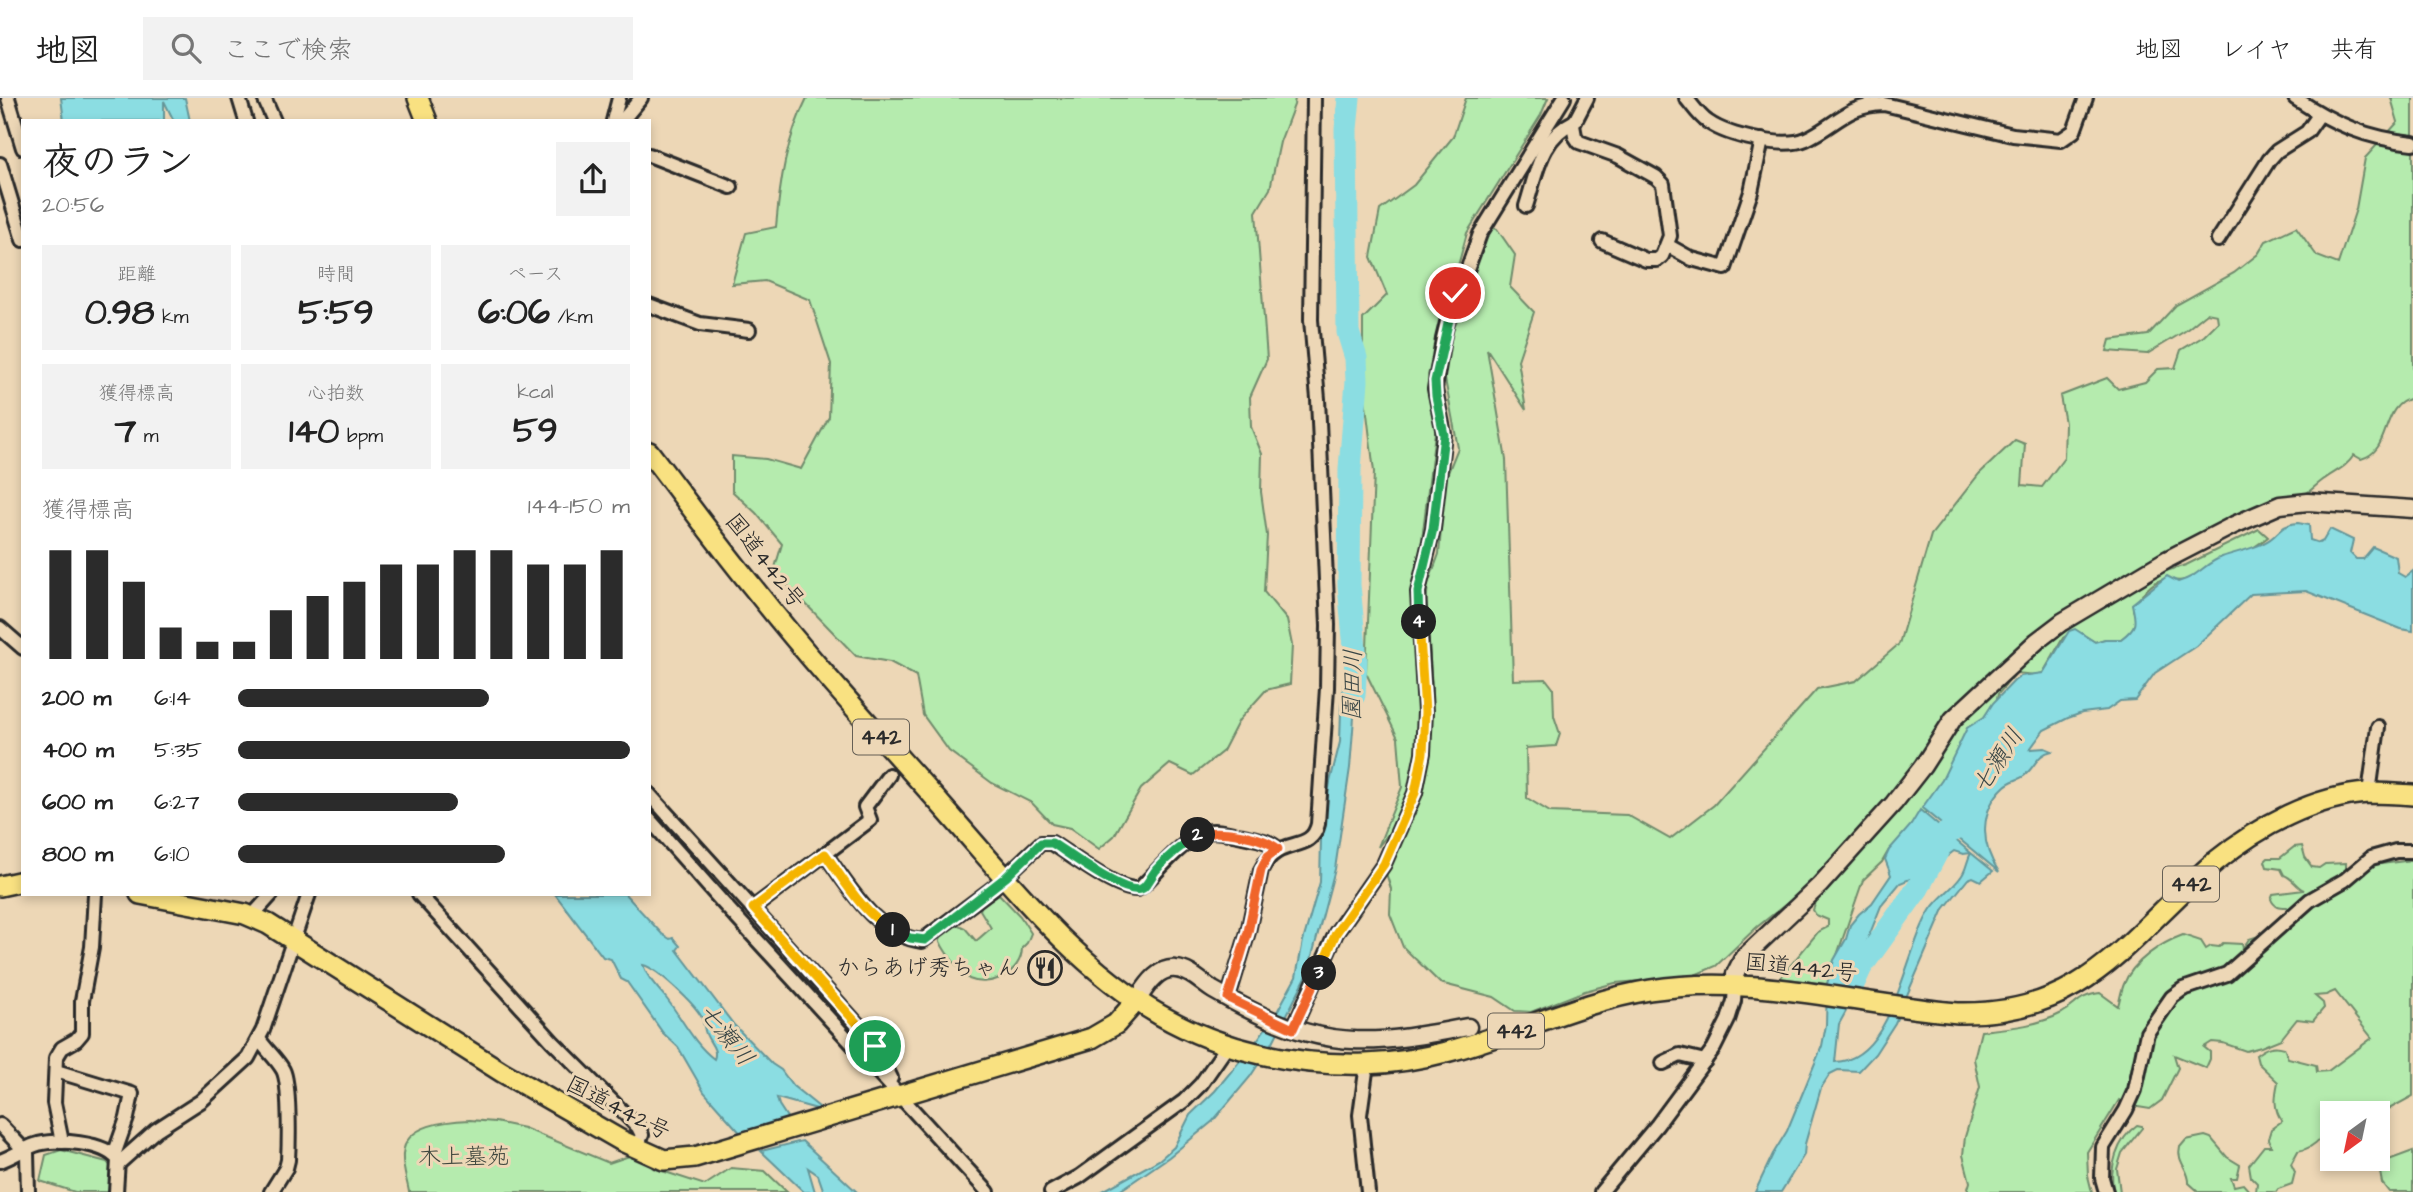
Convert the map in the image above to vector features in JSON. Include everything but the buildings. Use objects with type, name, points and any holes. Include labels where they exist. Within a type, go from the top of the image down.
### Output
[{"type":"highway","points":[[418,98],[426,119]]},
{"type":"highway","name":"国道442号","points":[[651,455],[789,631],[1006,877],[1083,957],[1137,1000],[1186,1028],[1231,1046],[1272,1056],[1325,1064],[1367,1065],[1419,1058],[1464,1047],[1594,1004],[1635,993],[1687,986],[1757,985],[1943,1012],[1987,1013],[2036,1004],[2067,991],[2090,977],[2130,944],[2231,849],[2265,828],[2303,809],[2340,798],[2369,793],[2413,795]]},
{"type":"highway","points":[[0,886],[21,881]]},
{"type":"highway","name":"国道442号","points":[[150,896],[252,916],[294,939],[502,1072],[636,1149],[664,1160],[695,1157],[1098,1036],[1116,1024],[1137,1000]]},
{"type":"street","points":[[8,98],[21,141]]},
{"type":"street","points":[[239,98],[245,119]]},
{"type":"street","points":[[264,98],[273,119]]},
{"type":"street","points":[[614,119],[619,98]]},
{"type":"street","points":[[624,119],[641,98]]},
{"type":"street","points":[[1228,998],[1245,944],[1261,870],[1268,856],[1278,849],[1305,842],[1316,830],[1327,688],[1328,625],[1321,450],[1311,320],[1314,98]]},
{"type":"street","points":[[1293,1029],[1336,933],[1384,864],[1415,793],[1423,753],[1425,712],[1418,592],[1433,529],[1444,435],[1435,389],[1443,340],[1452,302],[1480,234],[1564,98]]},
{"type":"street","points":[[1587,98],[1573,128],[1579,142],[1608,151],[1661,181],[1666,192],[1670,224],[1667,245],[1657,260],[1650,260],[1602,241]]},
{"type":"street","points":[[1686,98],[1703,118],[1715,127],[1782,143],[1803,141],[1850,111],[1871,104],[1884,104],[2013,135],[2061,140],[2074,131],[2086,98]]},
{"type":"street","points":[[2295,98],[2319,114],[2368,136],[2413,143]]},
{"type":"street","points":[[2217,240],[2269,160],[2277,151],[2307,132],[2319,114]]},
{"type":"street","points":[[1526,206],[1548,142],[1556,132],[1575,121]]},
{"type":"street","points":[[1667,245],[1692,259],[1725,268],[1751,192],[1762,140]]},
{"type":"street","points":[[651,156],[731,187]]},
{"type":"street","points":[[0,164],[21,233]]},
{"type":"street","points":[[651,306],[700,324],[749,330]]},
{"type":"street","points":[[1601,1192],[1657,1125],[1714,1048],[1728,1020],[1734,1001],[1735,974],[1743,958],[1820,885],[1886,812],[1923,766],[1953,719],[2037,640],[2062,622],[2168,559],[2280,505],[2308,502],[2413,509]]},
{"type":"street","points":[[0,628],[21,646]]},
{"type":"street","points":[[2369,793],[2378,727]]},
{"type":"street","points":[[753,908],[870,821],[866,804],[889,775]]},
{"type":"street","points":[[651,796],[862,1029],[875,1046],[900,1094]]},
{"type":"street","points":[[651,821],[988,1192]]},
{"type":"street","points":[[825,854],[861,905],[873,917],[888,928],[922,941],[1006,877],[1041,843],[1052,843],[1110,880],[1138,890],[1143,888],[1157,869],[1180,847],[1206,832],[1219,831],[1265,841],[1278,849]]},
{"type":"street","points":[[2106,1192],[2102,1178],[2103,1147],[2135,1090],[2147,1033],[2172,996],[2183,989],[2227,974],[2310,900],[2338,884],[2371,858],[2396,851],[2413,851]]},
{"type":"street","points":[[62,1142],[55,1115],[56,1071],[59,1052],[82,1033],[82,1001],[92,947],[95,896]]},
{"type":"street","points":[[252,916],[270,896]]},
{"type":"street","points":[[117,1159],[205,1098],[244,1062],[259,1039],[308,896]]},
{"type":"street","points":[[421,896],[552,1041],[635,1124],[642,1135],[636,1149]]},
{"type":"street","points":[[1137,1000],[1153,978],[1171,969],[1189,973],[1228,998],[1293,1029],[1324,1037],[1363,1042],[1415,1037],[1468,1027]]},
{"type":"street","points":[[259,1039],[283,1070],[285,1080],[288,1160],[271,1192]]},
{"type":"street","points":[[1051,1192],[1079,1177],[1184,1101],[1231,1046]]},
{"type":"street","points":[[1663,1063],[1680,1055],[1705,1060]]},
{"type":"street","points":[[1367,1065],[1360,1122],[1368,1192]]},
{"type":"street","points":[[56,1071],[132,1094],[117,1159],[116,1192]]},
{"type":"street","points":[[0,1125],[26,1150],[29,1157],[28,1192]]},
{"type":"street","points":[[0,1161],[38,1144],[62,1142],[81,1144],[117,1159]]},
{"type":"green space","points":[[807,98],[1295,98],[1280,142],[1270,189],[1256,212],[1267,359],[1250,397],[1251,427],[1262,454],[1261,492],[1267,535],[1264,592],[1287,620],[1292,645],[1290,684],[1266,690],[1239,720],[1223,751],[1193,775],[1170,764],[1141,789],[1114,836],[1099,849],[1070,828],[1052,824],[1032,803],[992,783],[949,751],[923,715],[916,676],[890,662],[856,656],[774,571],[782,544],[756,513],[732,491],[732,456],[766,459],[801,469],[829,417],[831,364],[810,300],[765,281],[732,284],[746,233],[776,227],[785,161]]},
{"type":"green space","points":[[1466,98],[1548,98],[1541,115],[1467,233],[1428,375],[1436,424],[1420,556],[1412,582],[1411,611],[1420,713],[1429,732],[1432,688],[1426,605],[1428,584],[1439,554],[1445,480],[1458,448],[1444,374],[1449,339],[1465,302],[1472,272],[1489,227],[1497,229],[1515,255],[1510,287],[1534,312],[1518,360],[1526,410],[1487,349],[1506,460],[1513,680],[1546,679],[1553,688],[1554,716],[1560,734],[1556,746],[1526,748],[1527,798],[1550,812],[1627,815],[1670,839],[1714,805],[1817,689],[1856,681],[1899,644],[1931,535],[1979,474],[2015,440],[2025,444],[2022,485],[2042,487],[2064,458],[2065,423],[2060,396],[2107,378],[2118,389],[2145,382],[2158,369],[2175,368],[2181,350],[2204,336],[2218,322],[2217,315],[2207,313],[2185,331],[2147,354],[2107,351],[2110,340],[2148,335],[2176,305],[2234,273],[2258,254],[2266,241],[2296,227],[2317,256],[2338,264],[2356,209],[2365,158],[2398,122],[2391,98],[2413,98],[2413,398],[2402,402],[2395,409],[2383,438],[2371,454],[2361,459],[2354,455],[2344,466],[2308,492],[2170,563],[2163,572],[2186,565],[2259,529],[2268,537],[2237,557],[2190,578],[2181,581],[2164,579],[2154,583],[2137,602],[2133,610],[2136,619],[2134,626],[2121,639],[2095,642],[2075,630],[2063,638],[2043,673],[2016,673],[1998,694],[1994,713],[1918,823],[1889,850],[1882,862],[1863,880],[1827,984],[1780,978],[1818,932],[1828,927],[1828,920],[1816,915],[1813,910],[1819,894],[1805,889],[1757,927],[1716,966],[1690,977],[1615,983],[1585,991],[1531,1012],[1515,1011],[1494,997],[1440,983],[1403,947],[1390,914],[1391,889],[1386,873],[1399,820],[1378,847],[1402,787],[1398,738],[1366,673],[1374,472],[1363,380],[1363,319],[1387,295],[1371,257],[1380,210],[1414,185],[1453,137]]},
{"type":"green space","points":[[2302,846],[2312,867],[2346,863],[2346,871],[2330,879],[2332,882],[2346,882],[2373,865],[2413,860],[2413,1096],[2390,1108],[2390,1101],[2320,1101],[2320,1139],[2298,1151],[2291,1164],[2295,1172],[2292,1184],[2276,1192],[2256,1192],[2257,1183],[2251,1177],[2249,1165],[2264,1146],[2271,1146],[2268,1139],[2271,1129],[2282,1121],[2276,1107],[2278,1082],[2258,1063],[2256,1055],[2276,1046],[2284,1048],[2288,1058],[2316,1065],[2317,1072],[2328,1071],[2372,1038],[2335,991],[2315,996],[2323,1003],[2324,1008],[2313,1021],[2297,1019],[2281,1039],[2261,1047],[2246,1051],[2212,1042],[2204,1047],[2210,1052],[2206,1068],[2174,1055],[2178,1068],[2162,1100],[2150,1109],[2132,1106],[2119,1100],[2087,1152],[2092,1192],[1967,1192],[1970,1182],[1963,1155],[1965,1137],[1980,1087],[1974,1059],[1981,1031],[2043,1021],[2093,994],[2100,993],[2118,1006],[2128,976],[2141,960],[2157,948],[2183,935],[2201,941],[2206,949],[2211,946],[2219,947],[2223,943],[2242,944],[2243,948],[2249,939],[2268,933],[2290,912],[2287,907],[2274,904],[2271,899],[2273,894],[2304,890],[2284,875],[2281,869],[2267,867],[2265,861],[2268,858],[2280,858],[2294,847]]},
{"type":"green space","points":[[999,894],[1020,916],[1031,933],[1022,948],[1017,965],[1011,971],[995,980],[969,979],[945,951],[938,932],[955,923],[965,928],[976,941],[991,928],[980,910],[982,905]]},
{"type":"green space","name":"木上墓苑","points":[[470,1120],[524,1128],[609,1163],[638,1153],[653,1168],[705,1185],[731,1168],[765,1171],[787,1192],[409,1192],[403,1154],[411,1136],[439,1123]]},
{"type":"green space","points":[[2137,1125],[2142,1128],[2122,1153],[2117,1169],[2120,1192],[2114,1192],[2113,1165],[2119,1147]]},
{"type":"green space","points":[[2205,1136],[2211,1138],[2227,1157],[2240,1165],[2237,1178],[2231,1178],[2234,1186],[2243,1184],[2250,1192],[2199,1192],[2189,1183],[2180,1157],[2180,1147],[2186,1140]]},
{"type":"green space","points":[[61,1150],[107,1162],[114,1170],[112,1192],[75,1192],[40,1181],[46,1155]]},
{"type":"green space","points":[[2413,1151],[2413,1192],[2389,1192],[2382,1183],[2380,1171],[2390,1171],[2390,1159]]},
{"type":"water","points":[[61,98],[185,98],[190,119],[173,119],[164,101],[164,119],[64,119]]},
{"type":"water","points":[[2298,523],[2309,525],[2310,540],[2319,543],[2323,541],[2330,529],[2353,540],[2350,553],[2356,559],[2363,559],[2373,547],[2396,557],[2398,573],[2405,577],[2413,571],[2413,631],[2401,629],[2306,591],[2251,594],[2196,646],[2155,673],[2135,700],[2120,701],[2107,710],[2082,713],[2044,730],[2030,749],[2045,748],[2052,751],[2040,758],[2024,776],[2005,786],[1990,806],[1985,828],[1986,839],[1988,850],[1999,872],[1922,808],[1942,780],[1967,728],[1984,717],[2014,681],[2021,676],[2043,673],[2069,631],[2075,629],[2095,642],[2121,639],[2134,624],[2132,604],[2167,576],[2178,582],[2185,580],[2216,560],[2263,544],[2284,527]]},
{"type":"water","points":[[1349,585],[1354,624],[1356,692],[1350,768],[1335,869],[1307,975],[1273,1042],[1250,1077],[1213,1121],[1169,1157],[1118,1192],[1101,1192],[1159,1160],[1174,1147],[1190,1115],[1215,1091],[1258,1039],[1296,977],[1320,882],[1321,838],[1340,742],[1350,628]]},
{"type":"water","points":[[1920,810],[1993,871],[1981,881],[1973,877],[1968,879],[1944,909],[1895,1023],[1875,1054],[1859,1071],[1838,1070],[1830,1074],[1821,1088],[1804,1155],[1781,1192],[1755,1192],[1787,1131],[1822,1046],[1826,1025],[1827,984],[1834,960],[1846,939],[1850,925],[1872,903],[1891,875],[1885,859],[1889,850]],"holes":[[[1954,851],[1971,853],[1962,875],[1931,909],[1884,1024],[1871,1043],[1855,1057],[1835,1062],[1839,1024],[1856,993],[1863,968],[1861,956],[1881,906],[1900,883],[1910,879],[1926,879],[1937,873],[1940,860],[1944,856]]]},
{"type":"water","points":[[557,896],[627,896],[662,934],[673,938],[680,946],[677,950],[734,1025],[781,1070],[793,1086],[824,1111],[777,1098],[790,1122],[743,1136],[704,1092],[678,1047],[663,1033],[627,982],[621,979],[611,959],[603,957]],"holes":[[[643,965],[676,988],[702,1018],[714,1049],[714,1059],[694,1038],[650,979]]]},
{"type":"water","points":[[802,1141],[857,1192],[824,1192],[818,1175],[808,1168],[815,1192],[804,1192],[761,1151]]},
{"type":"waterway","name":"園田川","points":[[1349,98],[1346,129],[1348,332],[1356,358],[1357,381],[1350,469],[1349,585],[1356,660],[1354,695]]},
{"type":"waterway","name":"七瀬川","points":[[1850,991],[1861,967],[1918,888],[1947,833],[1965,825],[1969,811]]},
{"type":"place","name":"からあげ秀ちゃん","points":[[1045,968]]},
{"type":"route","points":[[875,1046],[753,908],[825,854],[861,905],[873,917],[895,932],[922,941],[993,888],[1041,843],[1052,843],[1102,876],[1138,890],[1143,888],[1157,869],[1180,847],[1200,834],[1214,831],[1265,841],[1278,849],[1268,856],[1261,870],[1248,932],[1228,998],[1293,1029],[1336,933],[1384,864],[1415,793],[1420,772],[1425,712],[1418,592],[1430,548],[1444,435],[1435,381],[1455,293]]}]
